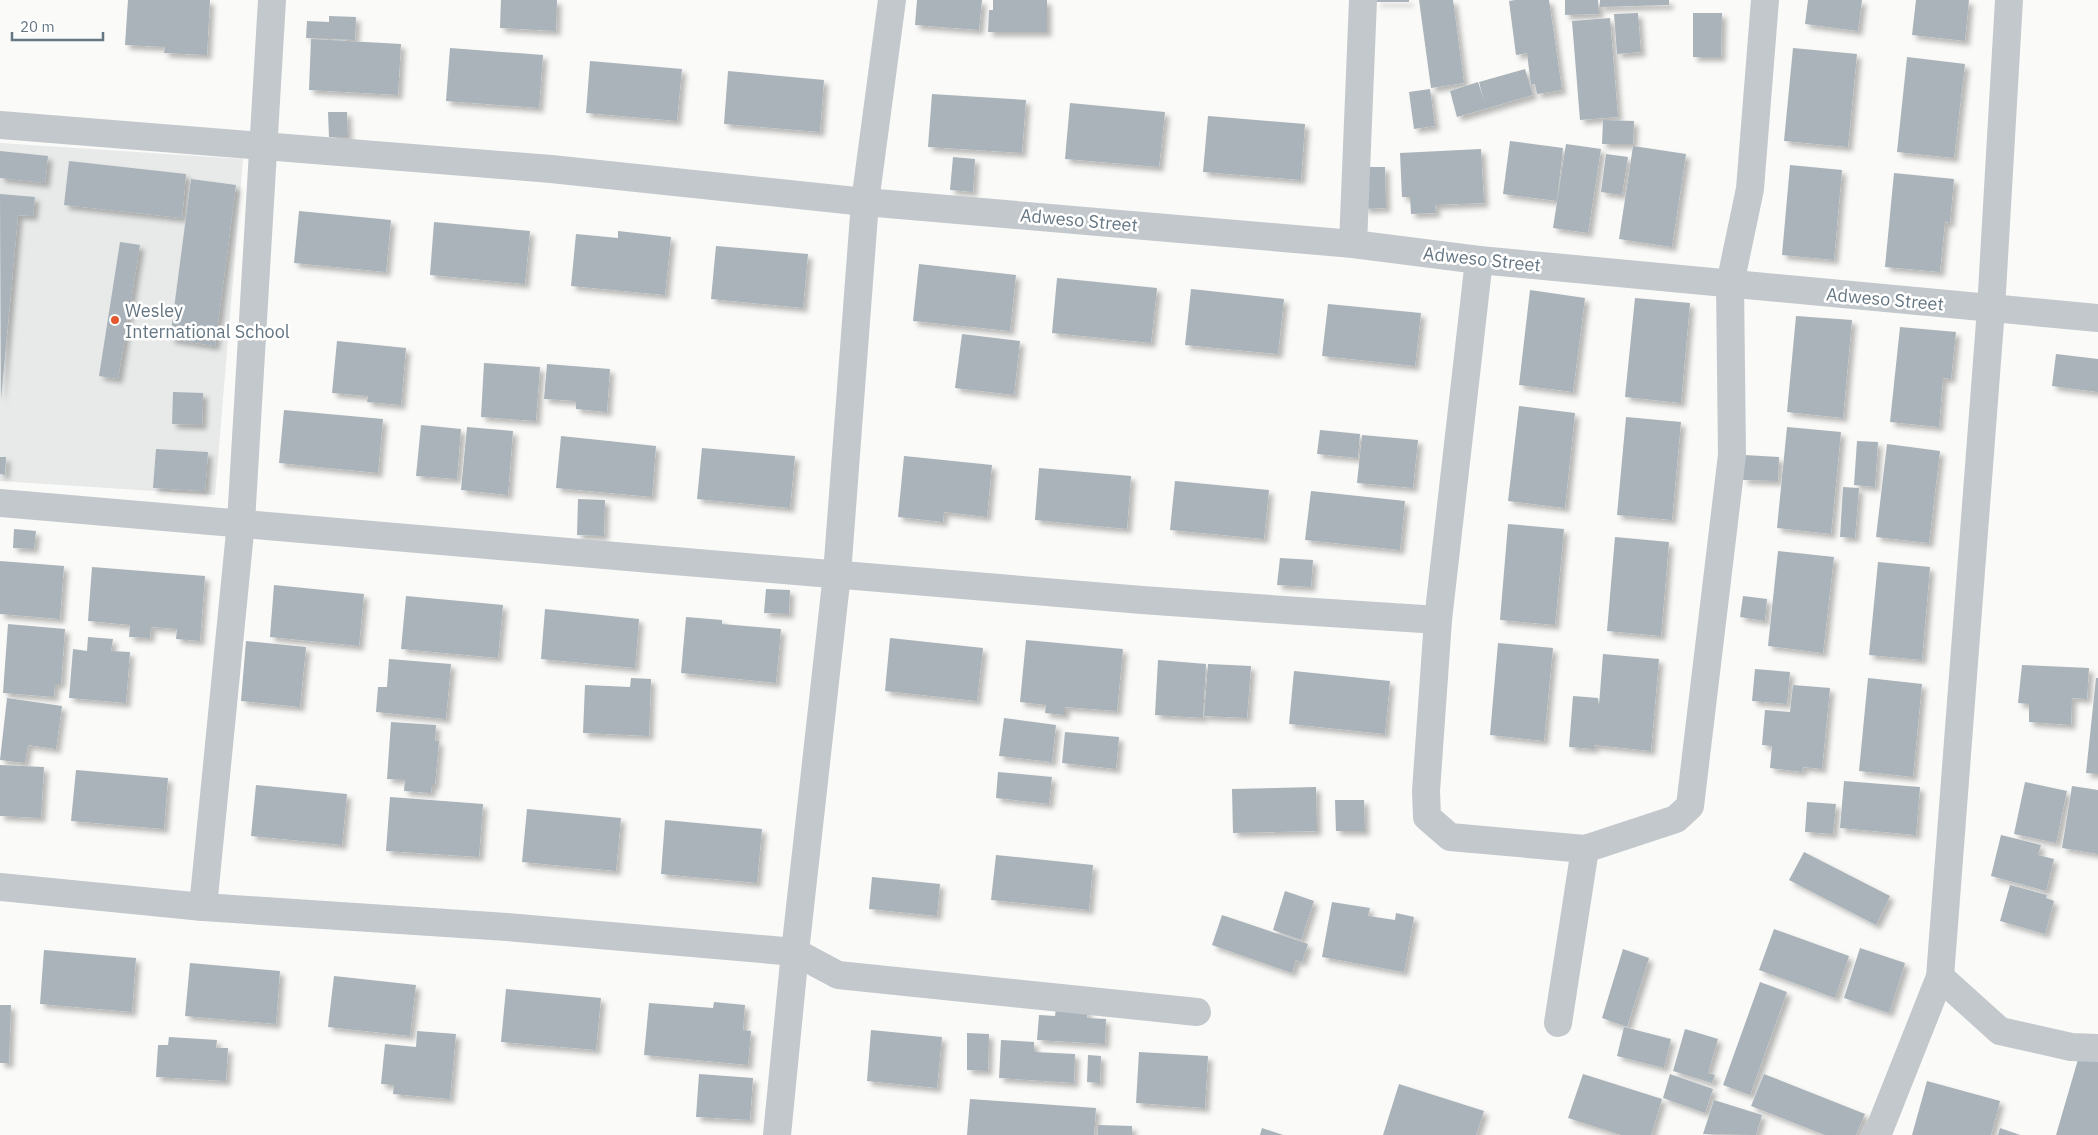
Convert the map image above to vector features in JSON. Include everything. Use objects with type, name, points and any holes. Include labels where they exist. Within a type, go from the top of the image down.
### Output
[{"type":"street","points":[[203,908],[241,522],[272,0]]},
{"type":"street","points":[[777,1135],[795,952],[837,574],[865,202],[892,0]]},
{"type":"street","points":[[1353,244],[1363,0]]},
{"type":"street","points":[[1479,260],[1438,620],[1426,792],[1427,817],[1450,837],[1584,849],[1676,819],[1690,806],[1732,455],[1730,284],[1750,189],[1765,0]]},
{"type":"street","points":[[1874,1135],[1880,1128],[1940,977],[1991,309],[2009,0]]},
{"type":"street","name":"Adweso Street","points":[[0,125],[551,169],[865,202],[1353,244],[1479,260],[2098,318]]},
{"type":"street","points":[[0,503],[241,522],[1140,600],[1438,620]]},
{"type":"street","points":[[1558,1023],[1584,849]]},
{"type":"street","points":[[0,887],[203,908],[507,927],[795,952],[838,976],[1196,1012]]},
{"type":"street","points":[[1940,977],[2000,1031],[2071,1047],[2098,1048]]},
{"type":"shaded area","name":"Wesley International School","points":[[0,143],[243,159],[215,495],[0,481]]},
{"type":"building","points":[[128,0],[210,0],[207,55],[164,53],[165,47],[125,45]]},
{"type":"building","points":[[501,0],[557,0],[556,31],[500,28]]},
{"type":"building","points":[[917,0],[982,0],[979,30],[915,25]]},
{"type":"building","points":[[993,0],[1047,0],[1047,32],[988,32],[989,10],[993,10]]},
{"type":"building","points":[[1376,0],[1409,0],[1409,2],[1376,2]]},
{"type":"building","points":[[1419,0],[1453,0],[1464,83],[1431,88]]},
{"type":"building","points":[[1549,0],[1562,90],[1537,94],[1535,84],[1531,85],[1527,53],[1516,55],[1509,1]]},
{"type":"building","points":[[1565,0],[1598,0],[1599,14],[1565,15]]},
{"type":"building","points":[[1600,0],[1669,0],[1669,5],[1600,7]]},
{"type":"building","points":[[1808,0],[1862,0],[1858,31],[1805,24]]},
{"type":"building","points":[[1916,0],[1969,0],[1965,41],[1912,35]]},
{"type":"building","points":[[1638,13],[1641,52],[1617,54],[1614,14]]},
{"type":"building","points":[[1693,13],[1722,13],[1721,57],[1693,57]]},
{"type":"building","points":[[329,16],[356,17],[355,40],[306,38],[307,21],[329,22]]},
{"type":"building","points":[[1610,18],[1618,117],[1580,120],[1572,21]]},
{"type":"building","points":[[311,39],[401,44],[398,95],[309,90]]},
{"type":"building","points":[[450,48],[543,55],[539,108],[446,101]]},
{"type":"building","points":[[1793,48],[1857,54],[1848,147],[1784,141]]},
{"type":"building","points":[[1907,57],[1965,64],[1954,158],[1897,152]]},
{"type":"building","points":[[590,61],[682,69],[677,121],[586,113]]},
{"type":"building","points":[[1525,69],[1533,95],[1457,117],[1450,91],[1478,82],[1485,104],[1479,82]]},
{"type":"building","points":[[728,71],[824,80],[820,132],[724,124]]},
{"type":"building","points":[[1430,89],[1435,126],[1414,129],[1409,92]]},
{"type":"building","points":[[932,94],[1026,100],[1022,153],[928,147]]},
{"type":"building","points":[[1070,103],[1165,112],[1159,167],[1065,159]]},
{"type":"building","points":[[328,112],[347,112],[348,137],[329,137]]},
{"type":"building","points":[[1208,116],[1305,124],[1301,180],[1203,172]]},
{"type":"building","points":[[1603,120],[1634,121],[1633,144],[1602,144]]},
{"type":"building","points":[[1510,141],[1563,148],[1557,201],[1503,194]]},
{"type":"building","points":[[1566,144],[1601,149],[1588,233],[1553,228]]},
{"type":"building","points":[[1633,146],[1686,154],[1672,247],[1619,239]]},
{"type":"building","points":[[1481,149],[1484,203],[1435,205],[1436,213],[1411,214],[1410,197],[1402,197],[1400,153]]},
{"type":"building","points":[[0,151],[48,156],[45,183],[0,178]]},
{"type":"building","points":[[1606,154],[1628,157],[1622,195],[1601,192]]},
{"type":"building","points":[[953,157],[975,159],[973,192],[950,190]]},
{"type":"building","points":[[69,161],[186,174],[182,218],[64,205]]},
{"type":"building","points":[[1790,165],[1842,170],[1834,260],[1782,255]]},
{"type":"building","points":[[1364,167],[1385,167],[1386,208],[1364,209]]},
{"type":"building","points":[[1894,173],[1954,179],[1950,223],[1945,222],[1940,272],[1885,267]]},
{"type":"building","points":[[191,179],[236,185],[215,346],[170,339]]},
{"type":"building","points":[[0,194],[35,197],[33,216],[18,215],[1,400]]},
{"type":"building","points":[[299,211],[391,220],[386,272],[294,263]]},
{"type":"building","points":[[434,222],[530,231],[525,284],[430,275]]},
{"type":"building","points":[[618,231],[671,237],[665,295],[571,286],[576,234],[618,238]]},
{"type":"building","points":[[120,242],[140,245],[118,379],[99,376]]},
{"type":"building","points":[[716,246],[808,254],[803,308],[711,299]]},
{"type":"building","points":[[919,264],[1016,275],[1010,331],[913,321]]},
{"type":"building","points":[[1057,278],[1157,288],[1151,343],[1052,333]]},
{"type":"building","points":[[1191,289],[1284,299],[1278,354],[1185,345]]},
{"type":"building","points":[[1530,290],[1585,298],[1573,392],[1519,385]]},
{"type":"building","points":[[1635,298],[1690,303],[1681,403],[1625,397]]},
{"type":"building","points":[[1328,304],[1421,313],[1415,366],[1322,356]]},
{"type":"building","points":[[1796,316],[1852,320],[1843,418],[1787,412]]},
{"type":"building","points":[[1900,327],[1956,332],[1951,379],[1943,378],[1939,427],[1890,422]]},
{"type":"building","points":[[962,334],[1020,341],[1014,395],[955,388]]},
{"type":"building","points":[[337,341],[406,348],[401,405],[367,402],[368,396],[332,393]]},
{"type":"building","points":[[2056,354],[2098,359],[2098,392],[2052,386]]},
{"type":"building","points":[[484,363],[540,367],[536,421],[481,417]]},
{"type":"building","points":[[547,364],[610,369],[607,412],[576,409],[576,401],[544,399]]},
{"type":"building","points":[[173,392],[203,393],[202,425],[172,424]]},
{"type":"building","points":[[1519,406],[1575,413],[1565,508],[1508,501]]},
{"type":"building","points":[[284,410],[383,419],[378,473],[279,463]]},
{"type":"building","points":[[1626,417],[1681,422],[1672,520],[1617,515]]},
{"type":"building","points":[[421,425],[461,429],[457,479],[416,476]]},
{"type":"building","points":[[467,427],[513,431],[508,495],[461,490]]},
{"type":"building","points":[[1787,427],[1841,432],[1831,534],[1777,528]]},
{"type":"building","points":[[1320,430],[1360,434],[1358,458],[1317,454]]},
{"type":"building","points":[[1362,435],[1418,440],[1413,488],[1357,483]]},
{"type":"building","points":[[561,436],[656,446],[652,497],[556,488]]},
{"type":"building","points":[[1857,441],[1878,442],[1875,487],[1854,485]]},
{"type":"building","points":[[1887,444],[1940,451],[1929,543],[1876,537]]},
{"type":"building","points":[[702,448],[795,456],[790,508],[697,499]]},
{"type":"building","points":[[156,449],[208,452],[205,491],[153,488]]},
{"type":"building","points":[[1744,455],[1779,457],[1778,481],[1743,480]]},
{"type":"building","points":[[904,456],[992,465],[987,517],[944,512],[943,522],[898,517]]},
{"type":"building","points":[[0,457],[6,457],[5,475],[0,474]]},
{"type":"building","points":[[1039,468],[1131,476],[1127,529],[1035,520]]},
{"type":"building","points":[[1175,481],[1269,490],[1264,539],[1170,530]]},
{"type":"building","points":[[1843,487],[1859,488],[1855,538],[1840,537]]},
{"type":"building","points":[[1311,491],[1405,501],[1400,550],[1305,540]]},
{"type":"building","points":[[578,499],[605,500],[604,536],[577,535]]},
{"type":"building","points":[[1508,524],[1564,529],[1555,625],[1500,620]]},
{"type":"building","points":[[14,529],[36,531],[34,549],[13,548]]},
{"type":"building","points":[[1615,537],[1669,542],[1661,636],[1607,631]]},
{"type":"building","points":[[1778,551],[1834,557],[1823,653],[1768,646]]},
{"type":"building","points":[[1280,558],[1313,560],[1311,587],[1277,585]]},
{"type":"building","points":[[0,561],[64,566],[60,619],[0,614]]},
{"type":"building","points":[[1878,562],[1930,567],[1922,660],[1869,655]]},
{"type":"building","points":[[92,567],[205,576],[200,641],[176,639],[177,629],[151,627],[150,638],[129,637],[130,625],[88,621]]},
{"type":"building","points":[[274,585],[364,594],[359,646],[270,637]]},
{"type":"building","points":[[766,589],[790,590],[789,614],[764,613]]},
{"type":"building","points":[[406,596],[503,605],[498,658],[401,649]]},
{"type":"building","points":[[1743,596],[1767,599],[1765,621],[1740,617]]},
{"type":"building","points":[[545,609],[639,619],[635,668],[541,659]]},
{"type":"building","points":[[686,617],[722,620],[722,624],[781,629],[776,683],[681,673]]},
{"type":"building","points":[[8,624],[65,629],[61,684],[55,684],[54,697],[3,693]]},
{"type":"building","points":[[88,637],[113,639],[111,651],[130,652],[126,703],[69,698],[73,649],[87,651]]},
{"type":"building","points":[[890,638],[983,648],[977,701],[885,691]]},
{"type":"building","points":[[1026,640],[1123,649],[1117,711],[1065,707],[1065,715],[1045,713],[1046,705],[1020,702]]},
{"type":"building","points":[[246,641],[306,647],[300,707],[241,701]]},
{"type":"building","points":[[1498,643],[1553,648],[1544,741],[1490,735]]},
{"type":"building","points":[[1603,654],[1659,659],[1651,751],[1594,745],[1594,749],[1569,747],[1573,696],[1598,698],[1599,705]]},
{"type":"building","points":[[389,659],[451,664],[446,719],[376,712],[378,687],[387,687]]},
{"type":"building","points":[[1158,660],[1206,664],[1203,718],[1155,715]]},
{"type":"building","points":[[1208,664],[1251,666],[1247,718],[1204,716]]},
{"type":"building","points":[[2022,665],[2089,668],[2087,699],[2072,698],[2071,725],[2029,722],[2029,704],[2018,703]]},
{"type":"building","points":[[1755,669],[1790,672],[1787,704],[1752,701]]},
{"type":"building","points":[[1294,671],[1390,681],[1385,734],[1289,724]]},
{"type":"building","points":[[631,678],[651,679],[649,736],[583,733],[585,685],[630,687]]},
{"type":"building","points":[[1868,678],[1922,684],[1913,777],[1859,771]]},
{"type":"building","points":[[2096,678],[2098,678],[2098,774],[2086,773]]},
{"type":"building","points":[[1793,685],[1830,688],[1822,769],[1803,767],[1802,772],[1770,768],[1772,746],[1762,745],[1765,710],[1790,712]]},
{"type":"building","points":[[7,698],[62,706],[56,749],[28,745],[25,763],[0,760]]},
{"type":"building","points":[[1004,718],[1056,725],[1052,762],[999,756]]},
{"type":"building","points":[[391,722],[436,725],[435,741],[439,741],[435,785],[432,785],[431,793],[404,791],[405,780],[387,779]]},
{"type":"building","points":[[1065,732],[1119,737],[1116,769],[1062,763]]},
{"type":"building","points":[[0,765],[44,767],[41,818],[0,816]]},
{"type":"building","points":[[76,770],[168,778],[164,829],[71,821]]},
{"type":"building","points":[[998,772],[1052,777],[1049,804],[996,798]]},
{"type":"building","points":[[1844,781],[1920,787],[1916,835],[1840,828]]},
{"type":"building","points":[[2025,782],[2067,791],[2056,843],[2014,834]]},
{"type":"building","points":[[256,785],[347,794],[342,845],[251,836]]},
{"type":"building","points":[[2072,786],[2098,790],[2098,854],[2062,848]]},
{"type":"building","points":[[1316,787],[1317,831],[1233,833],[1232,789]]},
{"type":"building","points":[[390,797],[483,804],[479,857],[386,851]]},
{"type":"building","points":[[1335,800],[1364,800],[1365,831],[1336,831]]},
{"type":"building","points":[[1807,802],[1836,804],[1833,834],[1805,832]]},
{"type":"building","points":[[527,809],[621,818],[616,871],[522,862]]},
{"type":"building","points":[[665,820],[762,829],[757,883],[661,874]]},
{"type":"building","points":[[2001,835],[2041,845],[2038,855],[2054,859],[2046,891],[1991,876]]},
{"type":"building","points":[[1804,852],[1890,896],[1876,925],[1789,880]]},
{"type":"building","points":[[996,855],[1093,865],[1089,910],[991,900]]},
{"type":"building","points":[[872,877],[940,884],[937,916],[869,909]]},
{"type":"building","points":[[2010,885],[2047,895],[2046,898],[2054,901],[2045,934],[2000,921]]},
{"type":"building","points":[[1285,891],[1314,901],[1301,940],[1273,930]]},
{"type":"building","points":[[1332,902],[1370,908],[1368,916],[1395,920],[1396,913],[1414,917],[1404,972],[1322,957]]},
{"type":"building","points":[[1222,915],[1308,944],[1302,962],[1296,960],[1292,973],[1212,945]]},
{"type":"building","points":[[1774,929],[1849,956],[1835,998],[1759,970]]},
{"type":"building","points":[[1860,948],[1905,963],[1889,1013],[1844,998]]},
{"type":"building","points":[[1623,949],[1649,958],[1627,1027],[1602,1018]]},
{"type":"building","points":[[44,950],[136,958],[132,1012],[40,1004]]},
{"type":"building","points":[[190,963],[280,971],[276,1024],[185,1016]]},
{"type":"building","points":[[334,976],[416,985],[410,1036],[328,1027]]},
{"type":"building","points":[[1760,982],[1787,992],[1750,1095],[1723,1085]]},
{"type":"building","points":[[506,989],[601,998],[596,1050],[501,1042]]},
{"type":"building","points":[[714,1002],[745,1005],[743,1030],[751,1031],[748,1065],[644,1055],[649,1003],[713,1008]]},
{"type":"building","points":[[0,1005],[11,1005],[9,1063],[0,1063]]},
{"type":"building","points":[[1056,1008],[1088,1010],[1087,1018],[1106,1019],[1105,1044],[1037,1040],[1039,1015],[1055,1016]]},
{"type":"building","points":[[1624,1027],[1671,1039],[1664,1068],[1617,1056]]},
{"type":"building","points":[[1685,1029],[1718,1039],[1708,1073],[1715,1075],[1712,1083],[1673,1071]]},
{"type":"building","points":[[871,1030],[942,1037],[937,1088],[867,1081]]},
{"type":"building","points":[[417,1031],[456,1034],[450,1099],[393,1094],[394,1085],[381,1084],[385,1044],[416,1047]]},
{"type":"building","points":[[967,1033],[989,1034],[988,1071],[967,1070]]},
{"type":"building","points":[[169,1037],[217,1040],[216,1048],[228,1048],[226,1081],[156,1077],[158,1045],[168,1045]]},
{"type":"building","points":[[1001,1040],[1034,1042],[1034,1052],[1075,1054],[1074,1083],[999,1078]]},
{"type":"building","points":[[1139,1052],[1208,1056],[1205,1108],[1136,1103]]},
{"type":"building","points":[[1088,1055],[1101,1056],[1100,1083],[1087,1082]]},
{"type":"building","points":[[2079,1056],[2098,1062],[2098,1135],[2056,1135]]},
{"type":"building","points":[[699,1074],[753,1078],[750,1120],[696,1117]]},
{"type":"building","points":[[1583,1074],[1662,1099],[1651,1135],[1621,1135],[1568,1118]]},
{"type":"building","points":[[1670,1074],[1713,1089],[1705,1113],[1663,1098]]},
{"type":"building","points":[[1764,1074],[1865,1114],[1856,1135],[1825,1135],[1751,1106]]},
{"type":"building","points":[[1927,1081],[2000,1101],[1991,1135],[1912,1135]]},
{"type":"building","points":[[1399,1084],[1484,1111],[1476,1135],[1383,1135]]},
{"type":"building","points":[[970,1099],[1096,1108],[1094,1135],[967,1135]]},
{"type":"building","points":[[1714,1100],[1762,1115],[1756,1135],[1703,1134]]},
{"type":"building","points":[[1098,1125],[1132,1126],[1132,1135],[1098,1135]]},
{"type":"building","points":[[1262,1128],[1283,1135],[1260,1135]]},
{"type":"building","points":[[2000,1128],[2020,1135],[1998,1135]]},
{"type":"place","name":"Wesley International School","points":[[115,320]]}]
